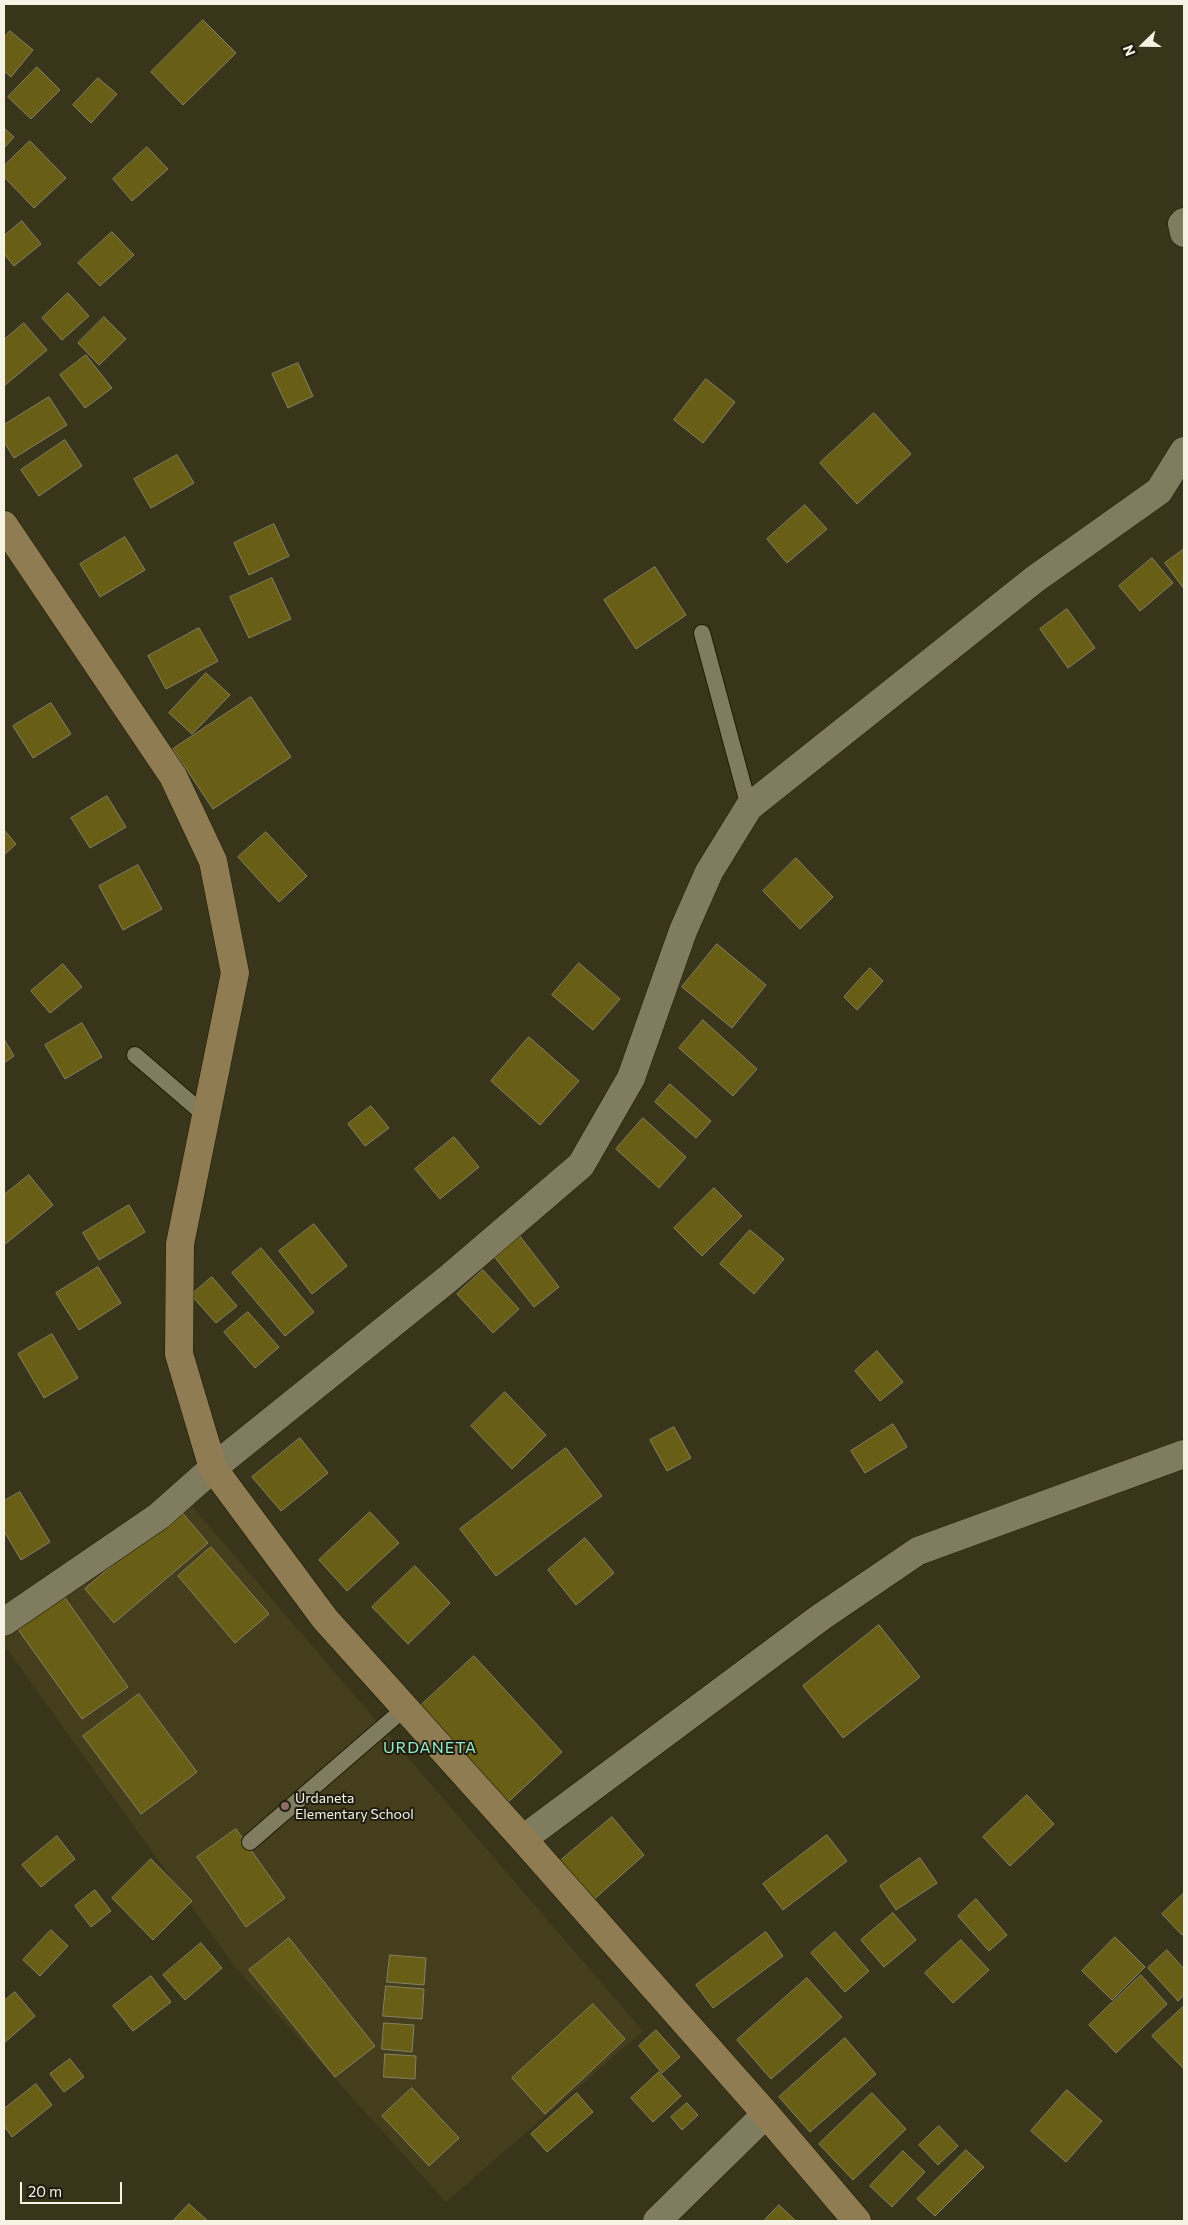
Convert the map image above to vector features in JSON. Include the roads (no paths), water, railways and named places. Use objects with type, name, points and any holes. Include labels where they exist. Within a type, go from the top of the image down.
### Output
[{"type":"street","points":[[1184,222],[1184,233]]},
{"type":"street","points":[[4,1622],[158,1516],[214,1468],[449,1278],[581,1165],[632,1078],[683,931],[709,872],[749,807],[1035,579],[1172,489],[1184,450]]},
{"type":"street","points":[[4,525],[173,776],[213,861],[235,973],[180,1244],[179,1354],[214,1468],[325,1619],[524,1839],[766,2114],[857,2221]]},
{"type":"street","points":[[524,1839],[821,1617],[918,1551],[1184,1454]]},
{"type":"street","points":[[657,2221],[766,2114]]},
{"type":"lane","points":[[702,633],[749,807]]},
{"type":"lane","points":[[135,1055],[206,1116]]},
{"type":"lane","points":[[250,1842],[406,1708]]},
{"type":"place","name":"Urdaneta Elementary School","points":[[285,1806]]},
{"type":"district","name":"URDANETA","points":[[430,1748]]}]
